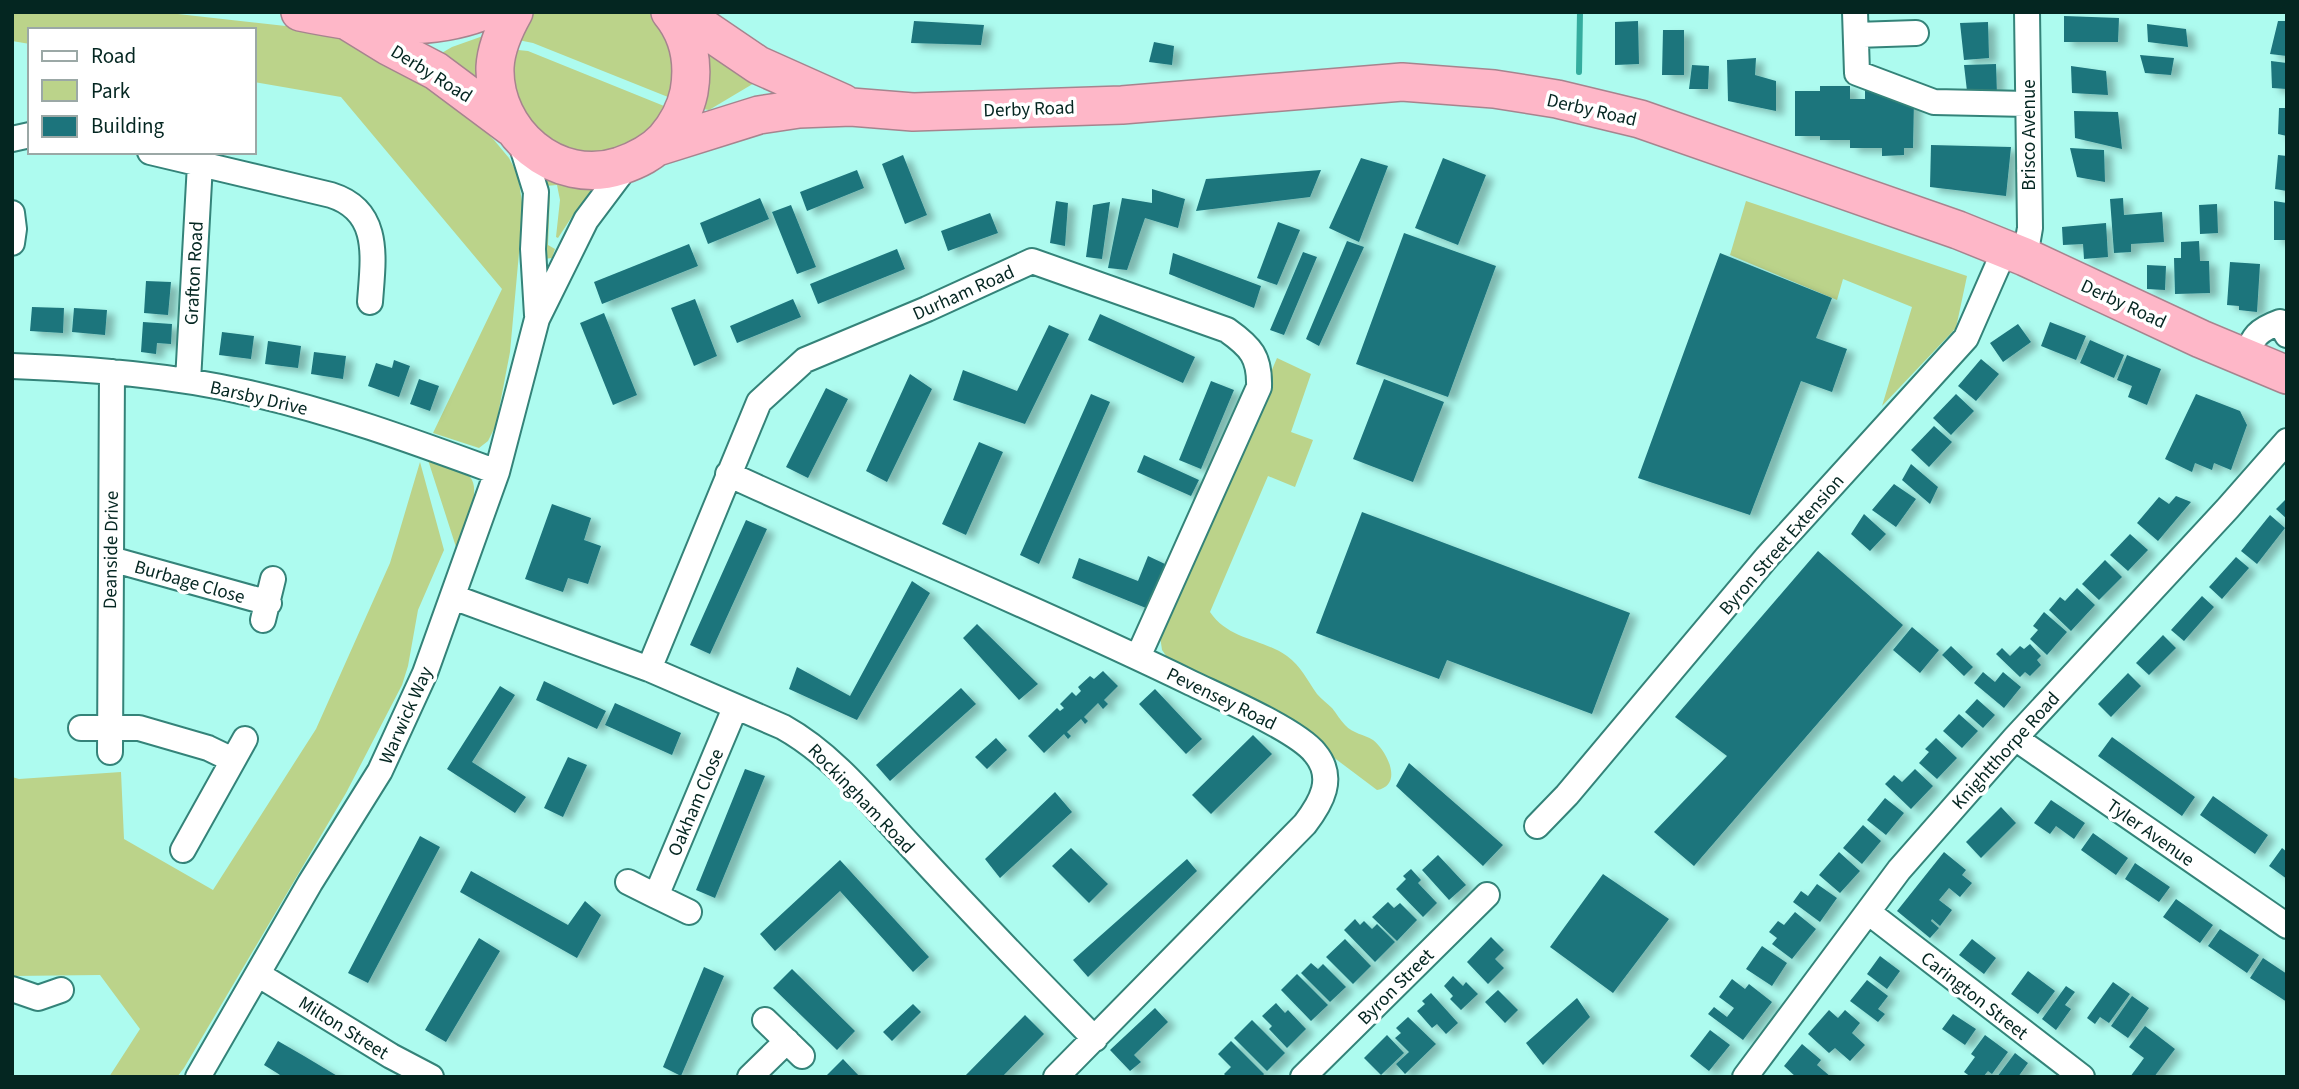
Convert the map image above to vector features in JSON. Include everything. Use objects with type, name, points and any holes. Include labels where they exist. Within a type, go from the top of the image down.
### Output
[{"type":"highway","name":"Derby Road","points":[[300,12],[349,22],[441,24],[481,12]]},
{"type":"highway","points":[[514,12],[498,47],[495,66],[500,102],[515,132]]},
{"type":"highway","points":[[643,155],[675,126],[685,109],[691,80],[689,48],[670,12]]},
{"type":"highway","name":"Derby Road","points":[[680,12],[758,65],[851,107]]},
{"type":"highway","name":"Derby Road","points":[[349,22],[388,46],[427,65],[515,132],[534,151],[565,166],[600,170],[759,115],[799,109],[851,107],[913,112],[1122,105],[1402,82],[1494,89],[1557,99],[1640,119],[1958,230],[2286,374]]},
{"type":"street","name":"Brisco Avenue","points":[[2015,253],[2030,228],[2027,12]]},
{"type":"street","points":[[1916,33],[1856,24],[1857,73],[1934,103],[2028,104]]},
{"type":"street","name":"Warwick Way","points":[[515,132],[536,192],[533,249],[537,319]]},
{"type":"street","points":[[158,154],[331,195],[354,205],[368,226],[376,291]]},
{"type":"street","name":"Warwick Way","points":[[198,1077],[310,883],[380,771],[425,673],[497,472],[537,319],[586,220],[643,155]]},
{"type":"street","name":"Grafton Road","points":[[188,381],[200,164]]},
{"type":"street","name":"Byron Street Extension","points":[[1537,826],[1768,557],[1966,338],[2015,253]]},
{"type":"street","name":"Durham Road","points":[[649,669],[759,402],[805,360],[1032,261],[1227,330],[1246,343],[1260,366],[1259,387],[1138,657]]},
{"type":"street","points":[[2245,358],[2251,341],[2263,328],[2285,320]]},
{"type":"street","name":"Barsby Drive","points":[[12,366],[112,372],[188,381],[248,392],[368,425],[497,472]]},
{"type":"street","name":"Deanside Drive","points":[[110,752],[112,372]]},
{"type":"street","name":"Knightthorpe Road","points":[[1745,1077],[1899,870],[2015,738],[2287,441]]},
{"type":"street","name":"Pevensey Road","points":[[728,474],[1138,657],[1286,730],[1316,753],[1324,774],[1325,792],[1305,824],[1056,1077]]},
{"type":"street","name":"Burbage Close","points":[[111,559],[268,601]]},
{"type":"street","name":"Rockingham Road","points":[[453,597],[649,669],[783,727],[804,739],[824,754],[1095,1039]]},
{"type":"street","name":"Oakham Close","points":[[656,896],[734,708]]},
{"type":"street","points":[[81,728],[139,727],[208,748],[239,750],[183,850]]},
{"type":"street","name":"Tyler Avenue","points":[[2015,738],[2287,926]]},
{"type":"street","points":[[628,882],[690,912]]},
{"type":"street","name":"Byron Street","points":[[1303,1077],[1487,895]]},
{"type":"street","name":"Carington Street","points":[[1868,912],[2082,1077]]},
{"type":"street","name":"Milton Street","points":[[259,975],[391,1056],[431,1077]]},
{"type":"street","points":[[12,989],[38,998],[61,990]]},
{"type":"street","points":[[750,1077],[795,1048],[765,1020]]},
{"type":"green space","points":[[12,12],[160,12],[349,33],[452,98],[509,158],[518,175],[523,209],[510,352],[496,425],[488,441],[479,448],[433,433],[502,289],[341,97],[256,82],[256,28],[28,28],[28,44],[12,41]]},
{"type":"green space","points":[[530,12],[657,12],[672,45],[673,99],[533,43],[513,39]]},
{"type":"green space","points":[[483,36],[484,86],[440,54]]},
{"type":"green space","points":[[699,44],[756,82],[709,110],[696,108]]},
{"type":"green space","points":[[510,51],[528,51],[669,108],[662,122],[610,159],[544,143],[516,100]]},
{"type":"green space","points":[[542,174],[591,185],[593,190],[558,238],[560,200],[557,185],[545,186]]},
{"type":"green space","points":[[547,195],[550,195],[548,245],[555,249],[552,258],[544,259]]},
{"type":"green space","points":[[1746,201],[1967,276],[1956,328],[1882,406],[1912,307],[1843,279],[1837,300],[1730,255]]},
{"type":"green space","points":[[1277,358],[1311,374],[1291,432],[1313,440],[1295,487],[1268,476],[1210,612],[1226,628],[1287,656],[1345,725],[1378,745],[1388,759],[1391,775],[1390,782],[1377,790],[1256,699],[1174,667],[1162,650],[1160,636],[1166,615]]},
{"type":"green space","points":[[429,457],[461,470],[470,477],[473,484],[473,502],[456,547],[428,460]]},
{"type":"green space","points":[[420,462],[444,550],[418,610],[402,685],[346,793],[184,1068],[177,1077],[109,1077],[140,1029],[100,975],[12,976],[12,777],[19,779],[121,772],[124,839],[213,890],[316,729],[390,563]]},
{"type":"building","points":[[2064,16],[2119,18],[2118,42],[2064,42]]},
{"type":"building","points":[[914,21],[984,25],[981,45],[911,43]]},
{"type":"building","points":[[1638,21],[1639,64],[1615,65],[1615,22]]},
{"type":"building","points":[[2278,21],[2287,21],[2287,56],[2270,54]]},
{"type":"building","points":[[1988,22],[1989,58],[1964,60],[1960,23]]},
{"type":"building","points":[[2147,24],[2186,29],[2188,47],[2148,42]]},
{"type":"building","points":[[1663,30],[1684,30],[1684,75],[1662,75]]},
{"type":"building","points":[[1154,42],[1174,46],[1172,65],[1149,62]]},
{"type":"building","points":[[2140,55],[2174,58],[2171,75],[2145,73]]},
{"type":"building","points":[[1756,58],[1755,75],[1776,81],[1776,111],[1728,101],[1727,60]]},
{"type":"building","points":[[2271,61],[2287,63],[2287,89],[2272,88]]},
{"type":"building","points":[[1996,64],[1997,96],[1967,91],[1964,65]]},
{"type":"building","points":[[1692,65],[1709,66],[1708,89],[1689,89]]},
{"type":"building","points":[[2071,66],[2106,71],[2108,95],[2072,93]]},
{"type":"building","points":[[1820,86],[1850,86],[1850,99],[1865,99],[1865,91],[1895,91],[1914,99],[1913,148],[1904,148],[1904,155],[1882,156],[1882,148],[1850,148],[1850,140],[1820,140],[1820,136],[1795,136],[1795,91],[1820,91]]},
{"type":"building","points":[[2279,108],[2287,108],[2287,136],[2278,134]]},
{"type":"building","points":[[2074,111],[2118,112],[2122,149],[2075,138]]},
{"type":"building","points":[[1931,145],[2011,147],[2006,196],[1930,187]]},
{"type":"building","points":[[2070,148],[2104,150],[2105,182],[2077,177]]},
{"type":"building","points":[[903,155],[927,215],[905,224],[882,164]]},
{"type":"building","points":[[2278,155],[2287,156],[2287,191],[2275,189]]},
{"type":"building","points":[[1361,158],[1388,166],[1359,242],[1329,228]]},
{"type":"building","points":[[1443,158],[1486,175],[1458,245],[1415,228]]},
{"type":"building","points":[[857,170],[864,188],[807,211],[800,192]]},
{"type":"building","points":[[1321,170],[1310,197],[1196,211],[1206,179]]},
{"type":"building","points":[[1152,189],[1185,199],[1178,228],[1145,218],[1127,270],[1108,268],[1122,198],[1152,203]]},
{"type":"building","points":[[760,198],[769,219],[708,244],[700,223]]},
{"type":"building","points":[[2123,198],[2124,215],[2162,212],[2164,242],[2131,244],[2131,252],[2114,253],[2110,199]]},
{"type":"building","points":[[1056,201],[1068,203],[1065,246],[1050,243]]},
{"type":"building","points":[[2274,201],[2287,203],[2287,240],[2274,240]]},
{"type":"building","points":[[1110,202],[1102,259],[1086,257],[1093,205]]},
{"type":"building","points":[[2217,204],[2218,233],[2200,234],[2199,205]]},
{"type":"building","points":[[791,205],[816,267],[797,274],[772,212]]},
{"type":"building","points":[[990,213],[998,233],[948,251],[941,231]]},
{"type":"building","points":[[1278,222],[1300,230],[1277,285],[1257,278]]},
{"type":"building","points":[[2106,223],[2108,257],[2084,259],[2083,244],[2063,245],[2062,227]]},
{"type":"building","points":[[1404,233],[1496,266],[1448,397],[1356,364]]},
{"type":"building","points":[[1347,241],[1364,247],[1319,346],[1306,339]]},
{"type":"building","points":[[2199,241],[2200,261],[2209,261],[2210,293],[2175,294],[2174,258],[2181,258],[2181,242]]},
{"type":"building","points":[[689,244],[698,266],[602,304],[594,282]]},
{"type":"building","points":[[897,249],[905,269],[818,304],[810,284]]},
{"type":"building","points":[[1303,252],[1317,257],[1284,335],[1270,330]]},
{"type":"building","points":[[1173,253],[1261,286],[1254,308],[1169,274]]},
{"type":"building","points":[[1720,253],[1832,298],[1816,338],[1847,349],[1832,392],[1801,381],[1750,515],[1638,478]]},
{"type":"building","points":[[2230,262],[2260,264],[2257,312],[2239,310],[2239,306],[2227,305]]},
{"type":"building","points":[[2147,265],[2166,266],[2165,290],[2147,289]]},
{"type":"building","points":[[146,281],[171,282],[168,315],[144,313]]},
{"type":"building","points":[[695,299],[717,356],[694,366],[671,308]]},
{"type":"building","points":[[793,299],[801,317],[737,343],[730,326]]},
{"type":"building","points":[[32,307],[64,308],[63,333],[30,331]]},
{"type":"building","points":[[74,308],[107,310],[105,335],[72,332]]},
{"type":"building","points":[[604,313],[637,395],[613,405],[580,323]]},
{"type":"building","points":[[1100,314],[1195,357],[1183,383],[1088,340]]},
{"type":"building","points":[[143,322],[172,324],[171,344],[157,343],[156,354],[141,352]]},
{"type":"building","points":[[2050,322],[2086,336],[2076,360],[2041,346]]},
{"type":"building","points":[[2018,324],[2031,342],[2003,362],[1990,343]]},
{"type":"building","points":[[1049,325],[1069,334],[1025,424],[953,400],[963,370],[1017,391]]},
{"type":"building","points":[[222,332],[254,336],[251,359],[219,355]]},
{"type":"building","points":[[2090,340],[2124,355],[2114,378],[2080,363]]},
{"type":"building","points":[[268,341],[301,346],[298,368],[265,364]]},
{"type":"building","points":[[314,352],[346,356],[343,379],[311,374]]},
{"type":"building","points":[[2127,355],[2161,369],[2147,405],[2128,397],[2132,386],[2117,380]]},
{"type":"building","points":[[1981,359],[1999,374],[1976,401],[1958,386]]},
{"type":"building","points":[[394,360],[410,366],[399,397],[368,386],[376,363],[392,368]]},
{"type":"building","points":[[910,374],[932,389],[887,482],[866,471]]},
{"type":"building","points":[[419,379],[439,386],[430,411],[410,404]]},
{"type":"building","points":[[1384,379],[1444,402],[1413,482],[1353,459]]},
{"type":"building","points":[[1211,381],[1234,390],[1201,469],[1179,460]]},
{"type":"building","points":[[826,388],[848,399],[808,478],[786,467]]},
{"type":"building","points":[[1091,394],[1110,402],[1039,564],[1020,555]]},
{"type":"building","points":[[1956,394],[1974,411],[1951,435],[1933,418]]},
{"type":"building","points":[[2196,394],[2240,411],[2247,425],[2231,470],[2214,463],[2212,470],[2195,463],[2192,472],[2165,459]]},
{"type":"building","points":[[1934,426],[1952,442],[1929,467],[1911,450]]},
{"type":"building","points":[[979,442],[1003,452],[966,535],[942,524]]},
{"type":"building","points":[[1144,455],[1199,480],[1191,496],[1137,472]]},
{"type":"building","points":[[1911,464],[1938,487],[1930,504],[1902,480]]},
{"type":"building","points":[[1894,484],[1916,499],[1896,527],[1872,510]]},
{"type":"building","points":[[2176,496],[2191,502],[2158,541],[2137,523],[2159,497],[2169,504]]},
{"type":"building","points":[[2287,498],[2287,519],[2276,509]]},
{"type":"building","points":[[552,504],[591,518],[584,540],[601,546],[588,584],[568,578],[563,592],[525,579]]},
{"type":"building","points":[[1362,512],[1630,613],[1592,714],[1447,660],[1439,679],[1316,633]]},
{"type":"building","points":[[1864,514],[1886,534],[1870,551],[1851,534]]},
{"type":"building","points":[[2270,515],[2285,528],[2257,564],[2241,551]]},
{"type":"building","points":[[746,520],[767,529],[710,654],[690,645]]},
{"type":"building","points":[[2130,534],[2148,550],[2128,571],[2110,555]]},
{"type":"building","points":[[1818,551],[1903,625],[1694,866],[1654,832],[1727,756],[1675,717]]},
{"type":"building","points":[[1148,556],[1165,564],[1146,608],[1072,578],[1079,558],[1138,581]]},
{"type":"building","points":[[2236,557],[2249,568],[2222,599],[2209,587]]},
{"type":"building","points":[[2105,560],[2122,577],[2099,600],[2082,584]]},
{"type":"building","points":[[912,581],[930,593],[857,720],[789,689],[797,667],[850,696]]},
{"type":"building","points":[[2077,588],[2095,605],[2071,631],[2049,610],[2060,597],[2065,601]]},
{"type":"building","points":[[2202,596],[2214,607],[2184,641],[2171,630]]},
{"type":"building","points":[[2044,612],[2067,632],[2047,655],[2030,639],[2038,630],[2033,626]]},
{"type":"building","points":[[977,624],[1038,684],[1019,700],[963,638]]},
{"type":"building","points":[[1912,627],[1939,650],[1920,673],[1893,650]]},
{"type":"building","points":[[2163,635],[2176,648],[2149,675],[2136,663]]},
{"type":"building","points":[[2030,644],[2041,656],[2037,660],[2041,665],[2030,676],[2025,672],[2020,677],[1996,654],[2002,648],[2010,656],[2020,646],[2024,649]]},
{"type":"building","points":[[1951,646],[1973,667],[1964,676],[1942,655]]},
{"type":"building","points":[[1103,671],[1118,686],[1104,700],[1108,704],[1103,709],[1098,703],[1084,717],[1088,721],[1085,724],[1081,719],[1067,732],[1071,736],[1068,739],[1064,734],[1044,753],[1028,736],[1057,708],[1060,711],[1064,708],[1060,704],[1072,692],[1076,696],[1081,691],[1078,687],[1090,676],[1094,679]]},
{"type":"building","points":[[1983,672],[1995,682],[2003,672],[2021,687],[2004,708],[1974,683]]},
{"type":"building","points":[[2128,673],[2141,686],[2111,717],[2098,704]]},
{"type":"building","points":[[544,681],[606,711],[597,729],[536,700]]},
{"type":"building","points":[[500,686],[515,695],[472,762],[526,797],[515,813],[447,769]]},
{"type":"building","points":[[961,688],[976,704],[890,781],[876,765]]},
{"type":"building","points":[[1155,689],[1202,739],[1186,754],[1139,704]]},
{"type":"building","points":[[1977,699],[1995,715],[1983,728],[1965,712]]},
{"type":"building","points":[[615,703],[681,733],[672,755],[605,725]]},
{"type":"building","points":[[1959,714],[1978,731],[1962,748],[1943,731]]},
{"type":"building","points":[[1253,735],[1272,754],[1211,814],[1192,795]]},
{"type":"building","points":[[2112,737],[2195,797],[2182,816],[2098,756]]},
{"type":"building","points":[[996,738],[1007,750],[987,769],[975,757]]},
{"type":"building","points":[[1936,738],[1957,758],[1937,779],[1919,763],[1929,752],[1925,749]]},
{"type":"building","points":[[568,757],[587,765],[563,817],[544,808]]},
{"type":"building","points":[[1409,763],[1503,845],[1483,866],[1396,786]]},
{"type":"building","points":[[745,769],[765,776],[715,898],[696,890]]},
{"type":"building","points":[[1915,769],[1933,786],[1911,809],[1885,784],[1894,775],[1902,782]]},
{"type":"building","points":[[1055,792],[1072,812],[1000,878],[985,859]]},
{"type":"building","points":[[2213,796],[2268,835],[2255,854],[2200,815]]},
{"type":"building","points":[[1885,798],[1904,813],[1886,835],[1867,820]]},
{"type":"building","points":[[2051,800],[2085,823],[2074,839],[2056,826],[2050,834],[2034,823]]},
{"type":"building","points":[[2001,807],[2016,823],[1981,858],[1966,842]]},
{"type":"building","points":[[1863,825],[1881,841],[1862,864],[1843,848]]},
{"type":"building","points":[[2093,833],[2128,858],[2116,875],[2081,850]]},
{"type":"building","points":[[420,836],[440,847],[368,983],[348,973]]},
{"type":"building","points":[[1071,848],[1108,884],[1089,903],[1052,866]]},
{"type":"building","points":[[2282,848],[2287,852],[2287,879],[2269,866]]},
{"type":"building","points":[[1839,852],[1860,871],[1840,893],[1819,875]]},
{"type":"building","points":[[1944,852],[1966,870],[1962,875],[1972,883],[1960,897],[1949,888],[1939,900],[1952,910],[1940,926],[1932,919],[1939,928],[1930,938],[1897,911]]},
{"type":"building","points":[[1438,855],[1466,885],[1449,900],[1422,870]]},
{"type":"building","points":[[1187,859],[1197,871],[1088,977],[1073,960]]},
{"type":"building","points":[[840,860],[929,957],[913,972],[840,891],[775,951],[760,934]]},
{"type":"building","points":[[2135,863],[2170,887],[2159,902],[2125,879]]},
{"type":"building","points":[[1411,869],[1421,880],[1418,883],[1437,903],[1423,917],[1396,889],[1406,879],[1403,876]]},
{"type":"building","points":[[471,871],[568,925],[585,901],[601,915],[577,958],[460,892]]},
{"type":"building","points":[[1603,874],[1669,919],[1613,993],[1550,947]]},
{"type":"building","points":[[1817,884],[1837,898],[1820,922],[1793,902],[1801,891],[1808,896]]},
{"type":"building","points":[[2176,899],[2213,925],[2200,943],[2163,917]]},
{"type":"building","points":[[1388,902],[1394,908],[1400,903],[1417,920],[1397,941],[1372,917]]},
{"type":"building","points":[[1795,912],[1816,929],[1792,959],[1772,944],[1777,938],[1769,932],[1778,921],[1784,925]]},
{"type":"building","points":[[1355,919],[1360,925],[1364,921],[1372,929],[1377,924],[1395,942],[1375,962],[1344,930]]},
{"type":"building","points":[[2220,929],[2259,955],[2247,973],[2208,946]]},
{"type":"building","points":[[1491,937],[1504,950],[1495,959],[1504,968],[1488,984],[1467,962]]},
{"type":"building","points":[[479,938],[500,951],[446,1042],[425,1030]]},
{"type":"building","points":[[1345,939],[1371,966],[1353,984],[1326,957]]},
{"type":"building","points":[[1972,939],[1996,958],[1984,974],[1959,955]]},
{"type":"building","points":[[1762,946],[1787,963],[1772,986],[1746,969]]},
{"type":"building","points":[[1880,956],[1900,971],[1887,989],[1867,974]]},
{"type":"building","points":[[2263,958],[2287,974],[2287,1002],[2250,978]]},
{"type":"building","points":[[1311,963],[1318,969],[1323,964],[1346,987],[1330,1002],[1301,973]]},
{"type":"building","points":[[704,967],[724,976],[681,1076],[663,1067]]},
{"type":"building","points":[[792,969],[855,1031],[837,1050],[773,988]]},
{"type":"building","points":[[2028,971],[2055,991],[2038,1014],[2011,994]]},
{"type":"building","points":[[1297,974],[1328,1005],[1311,1021],[1281,990]]},
{"type":"building","points":[[1453,976],[1463,986],[1466,982],[1478,994],[1461,1010],[1450,999],[1453,996],[1444,986]]},
{"type":"building","points":[[1732,979],[1745,989],[1749,984],[1772,1002],[1743,1040],[1708,1014],[1714,1007],[1727,1017],[1734,1008],[1719,997]]},
{"type":"building","points":[[1867,980],[1888,996],[1878,1009],[1885,1014],[1878,1022],[1850,1001]]},
{"type":"building","points":[[2113,982],[2130,994],[2109,1023],[2100,1017],[2095,1024],[2087,1018]]},
{"type":"building","points":[[2066,986],[2075,992],[2065,1005],[2071,1009],[2056,1030],[2042,1019]]},
{"type":"building","points":[[1498,990],[1518,1010],[1505,1023],[1485,1002]]},
{"type":"building","points":[[1431,993],[1458,1023],[1446,1034],[1437,1024],[1432,1028],[1417,1011],[1425,1004],[1422,1001]]},
{"type":"building","points":[[2132,996],[2149,1008],[2128,1038],[2111,1026]]},
{"type":"building","points":[[1577,998],[1590,1017],[1543,1065],[1526,1043]]},
{"type":"building","points":[[1276,1003],[1285,1013],[1288,1010],[1306,1029],[1287,1048],[1269,1029],[1272,1026],[1262,1016]]},
{"type":"building","points":[[913,1004],[921,1012],[892,1041],[883,1032]]},
{"type":"building","points":[[1155,1008],[1168,1022],[1134,1055],[1141,1062],[1130,1071],[1110,1050]]},
{"type":"building","points":[[1829,1010],[1838,1018],[1845,1010],[1860,1023],[1852,1033],[1865,1045],[1850,1061],[1835,1048],[1829,1053],[1808,1034]]},
{"type":"building","points":[[1953,1014],[1976,1029],[1965,1045],[1942,1029]]},
{"type":"building","points":[[1025,1015],[1044,1034],[1002,1077],[964,1077]]},
{"type":"building","points":[[1408,1017],[1436,1044],[1405,1074],[1396,1064],[1409,1052],[1395,1038],[1401,1033],[1396,1028]]},
{"type":"building","points":[[1252,1020],[1285,1053],[1267,1071],[1234,1038]]},
{"type":"building","points":[[2145,1026],[2175,1049],[2154,1077],[2130,1077],[2144,1058],[2129,1047]]},
{"type":"building","points":[[1710,1030],[1730,1045],[1709,1071],[1690,1056]]},
{"type":"building","points":[[1387,1035],[1404,1053],[1381,1075],[1364,1058]]},
{"type":"building","points":[[1985,1035],[2008,1052],[1992,1074],[1988,1071],[1983,1077],[1971,1077],[1964,1072],[1975,1057],[1971,1054]]},
{"type":"building","points":[[278,1041],[339,1077],[283,1077],[264,1065]]},
{"type":"building","points":[[1231,1041],[1264,1074],[1262,1077],[1227,1077],[1224,1074],[1231,1067],[1218,1054]]},
{"type":"building","points":[[1802,1044],[1821,1060],[1817,1065],[1831,1077],[1796,1077],[1784,1066]]},
{"type":"building","points":[[2015,1053],[2028,1063],[2018,1077],[1997,1077]]},
{"type":"building","points":[[843,1059],[860,1077],[825,1077]]},
{"type":"waterway","points":[[1579,72],[1580,12]]}]
